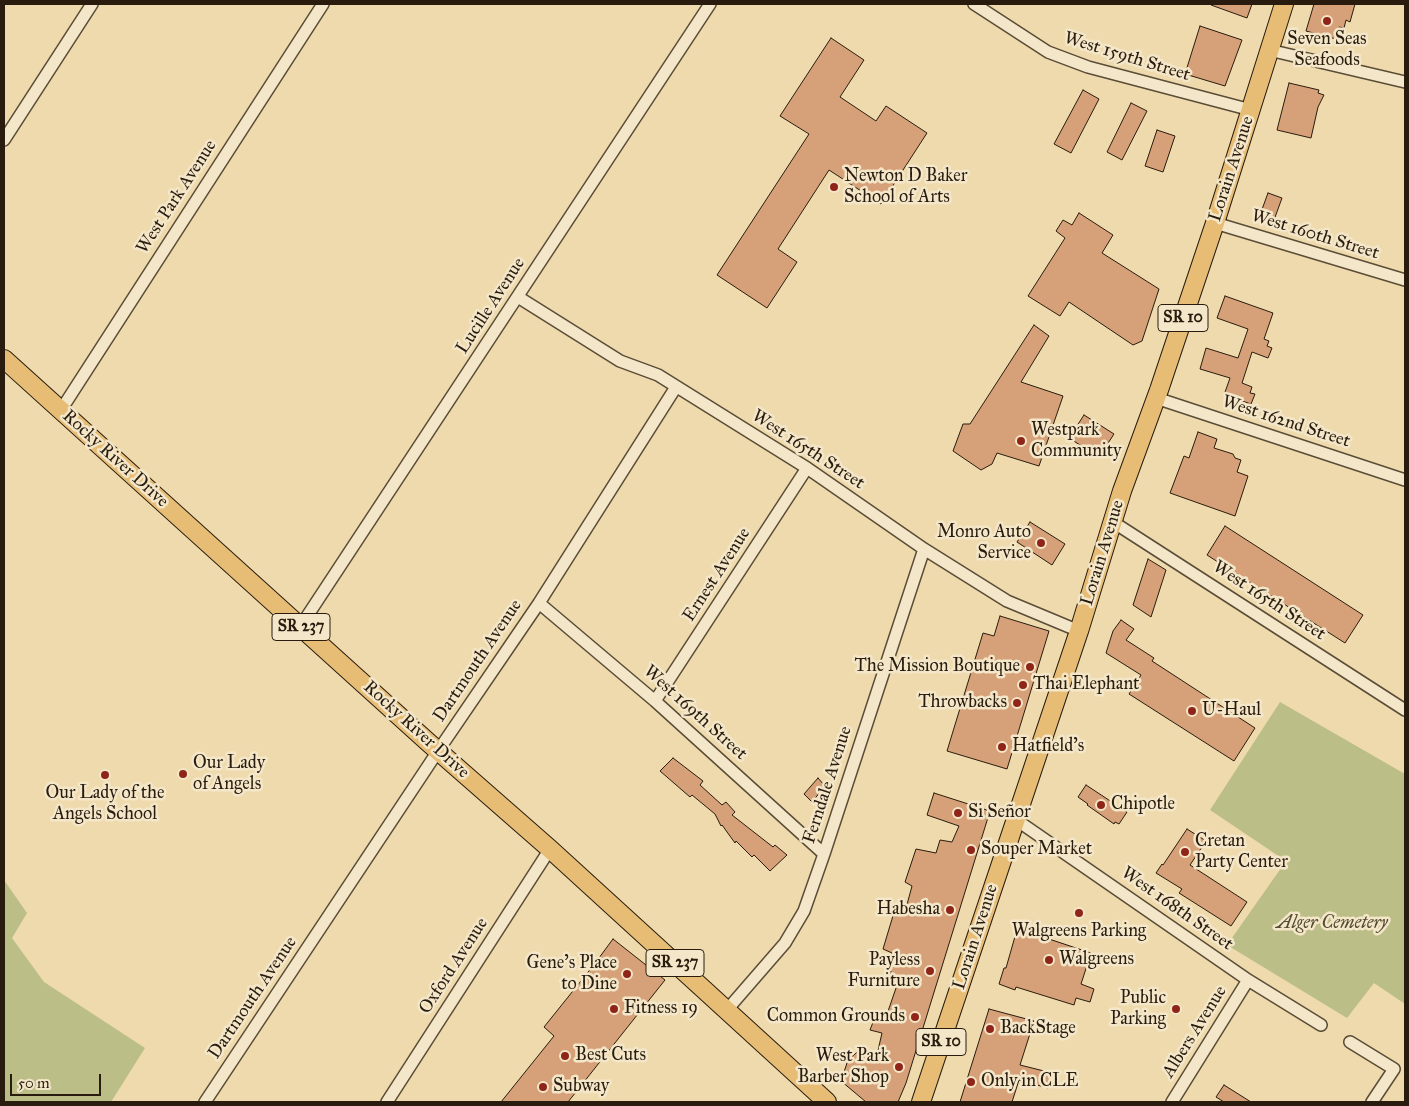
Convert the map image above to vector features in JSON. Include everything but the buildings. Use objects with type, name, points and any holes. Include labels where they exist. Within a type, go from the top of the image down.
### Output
[{"type":"main road","name":"Lorain Avenue","points":[[921,1102],[1079,631],[1122,490],[1156,398],[1215,223],[1284,4]]},
{"type":"main road","name":"Rocky River Drive","points":[[4,359],[827,1102]]},
{"type":"street","points":[[4,140],[92,4]]},
{"type":"street","name":"West Park Avenue","points":[[61,410],[323,4]]},
{"type":"street","name":"Lucille Avenue","points":[[300,627],[710,4]]},
{"type":"street","name":"West 159th Street","points":[[974,4],[1048,52],[1088,67],[1251,110]]},
{"type":"street","points":[[1269,50],[1405,82]]},
{"type":"street","name":"West 160th Street","points":[[1215,223],[1405,280]]},
{"type":"street","name":"West 165th Street","points":[[518,297],[620,361],[658,375],[807,468],[924,549],[1012,604],[1079,631]]},
{"type":"street","name":"Dartmouth Avenue","points":[[204,1102],[539,602],[676,387]]},
{"type":"street","name":"West 162nd Street","points":[[1156,398],[1405,480]]},
{"type":"street","name":"Ernest Avenue","points":[[656,701],[807,468]]},
{"type":"street","name":"West 165th Street","points":[[1113,522],[1405,710]]},
{"type":"street","name":"Ferndale Avenue","points":[[726,1011],[785,943],[804,911],[924,549]]},
{"type":"street","name":"West 169th Street","points":[[539,602],[656,701],[824,854]]},
{"type":"street","name":"West 168th Street","points":[[1015,819],[1248,980],[1321,1025]]},
{"type":"street","name":"Oxford Avenue","points":[[387,1102],[550,850]]},
{"type":"street","name":"Albers Avenue","points":[[1172,1102],[1248,980]]},
{"type":"street","points":[[1350,1042],[1394,1069],[1372,1102]]},
{"type":"green space","name":"Alger Cemetery","points":[[1280,702],[1405,774],[1405,1004],[1374,983],[1347,1018],[1227,945],[1286,861],[1210,810]]},
{"type":"green space","points":[[4,880],[27,913],[12,938],[44,982],[145,1048],[111,1102],[4,1102]]},
{"type":"place","name":"Seven Seas Seafoods","points":[[1327,21]]},
{"type":"place","name":"Newton D Baker School of Arts","points":[[834,187]]},
{"type":"place","name":"Westpark Community","points":[[1021,441]]},
{"type":"place","name":"Monro Auto Service","points":[[1041,543]]},
{"type":"place","name":"The Mission Boutique","points":[[1030,667]]},
{"type":"place","name":"Thai Elephant","points":[[1023,685]]},
{"type":"place","name":"Throwbacks","points":[[1017,703]]},
{"type":"place","name":"U-Haul","points":[[1192,711]]},
{"type":"place","name":"Hatfield's","points":[[1002,747]]},
{"type":"place","name":"Our Lady of Angels","points":[[183,774]]},
{"type":"place","name":"Our Lady of the Angels School","points":[[105,775]]},
{"type":"place","name":"Chipotle","points":[[1101,805]]},
{"type":"place","name":"Si Señor","points":[[958,813]]},
{"type":"place","name":"Souper Market","points":[[971,850]]},
{"type":"place","name":"Cretan Party Center","points":[[1185,852]]},
{"type":"place","name":"Habesha","points":[[950,910]]},
{"type":"place","name":"Walgreens Parking","points":[[1079,913]]},
{"type":"place","name":"Walgreens","points":[[1049,960]]},
{"type":"place","name":"Payless Furniture","points":[[930,971]]},
{"type":"place","name":"Gene's Place to Dine","points":[[627,974]]},
{"type":"place","name":"Fitness 19","points":[[614,1009]]},
{"type":"place","name":"Public Parking","points":[[1176,1009]]},
{"type":"place","name":"Common Grounds","points":[[915,1017]]},
{"type":"place","name":"BackStage","points":[[990,1029]]},
{"type":"place","name":"Best Cuts","points":[[565,1056]]},
{"type":"place","name":"West Park Barber Shop","points":[[899,1067]]},
{"type":"place","name":"Only in CLE","points":[[971,1082]]},
{"type":"place","name":"Subway","points":[[543,1087]]}]
